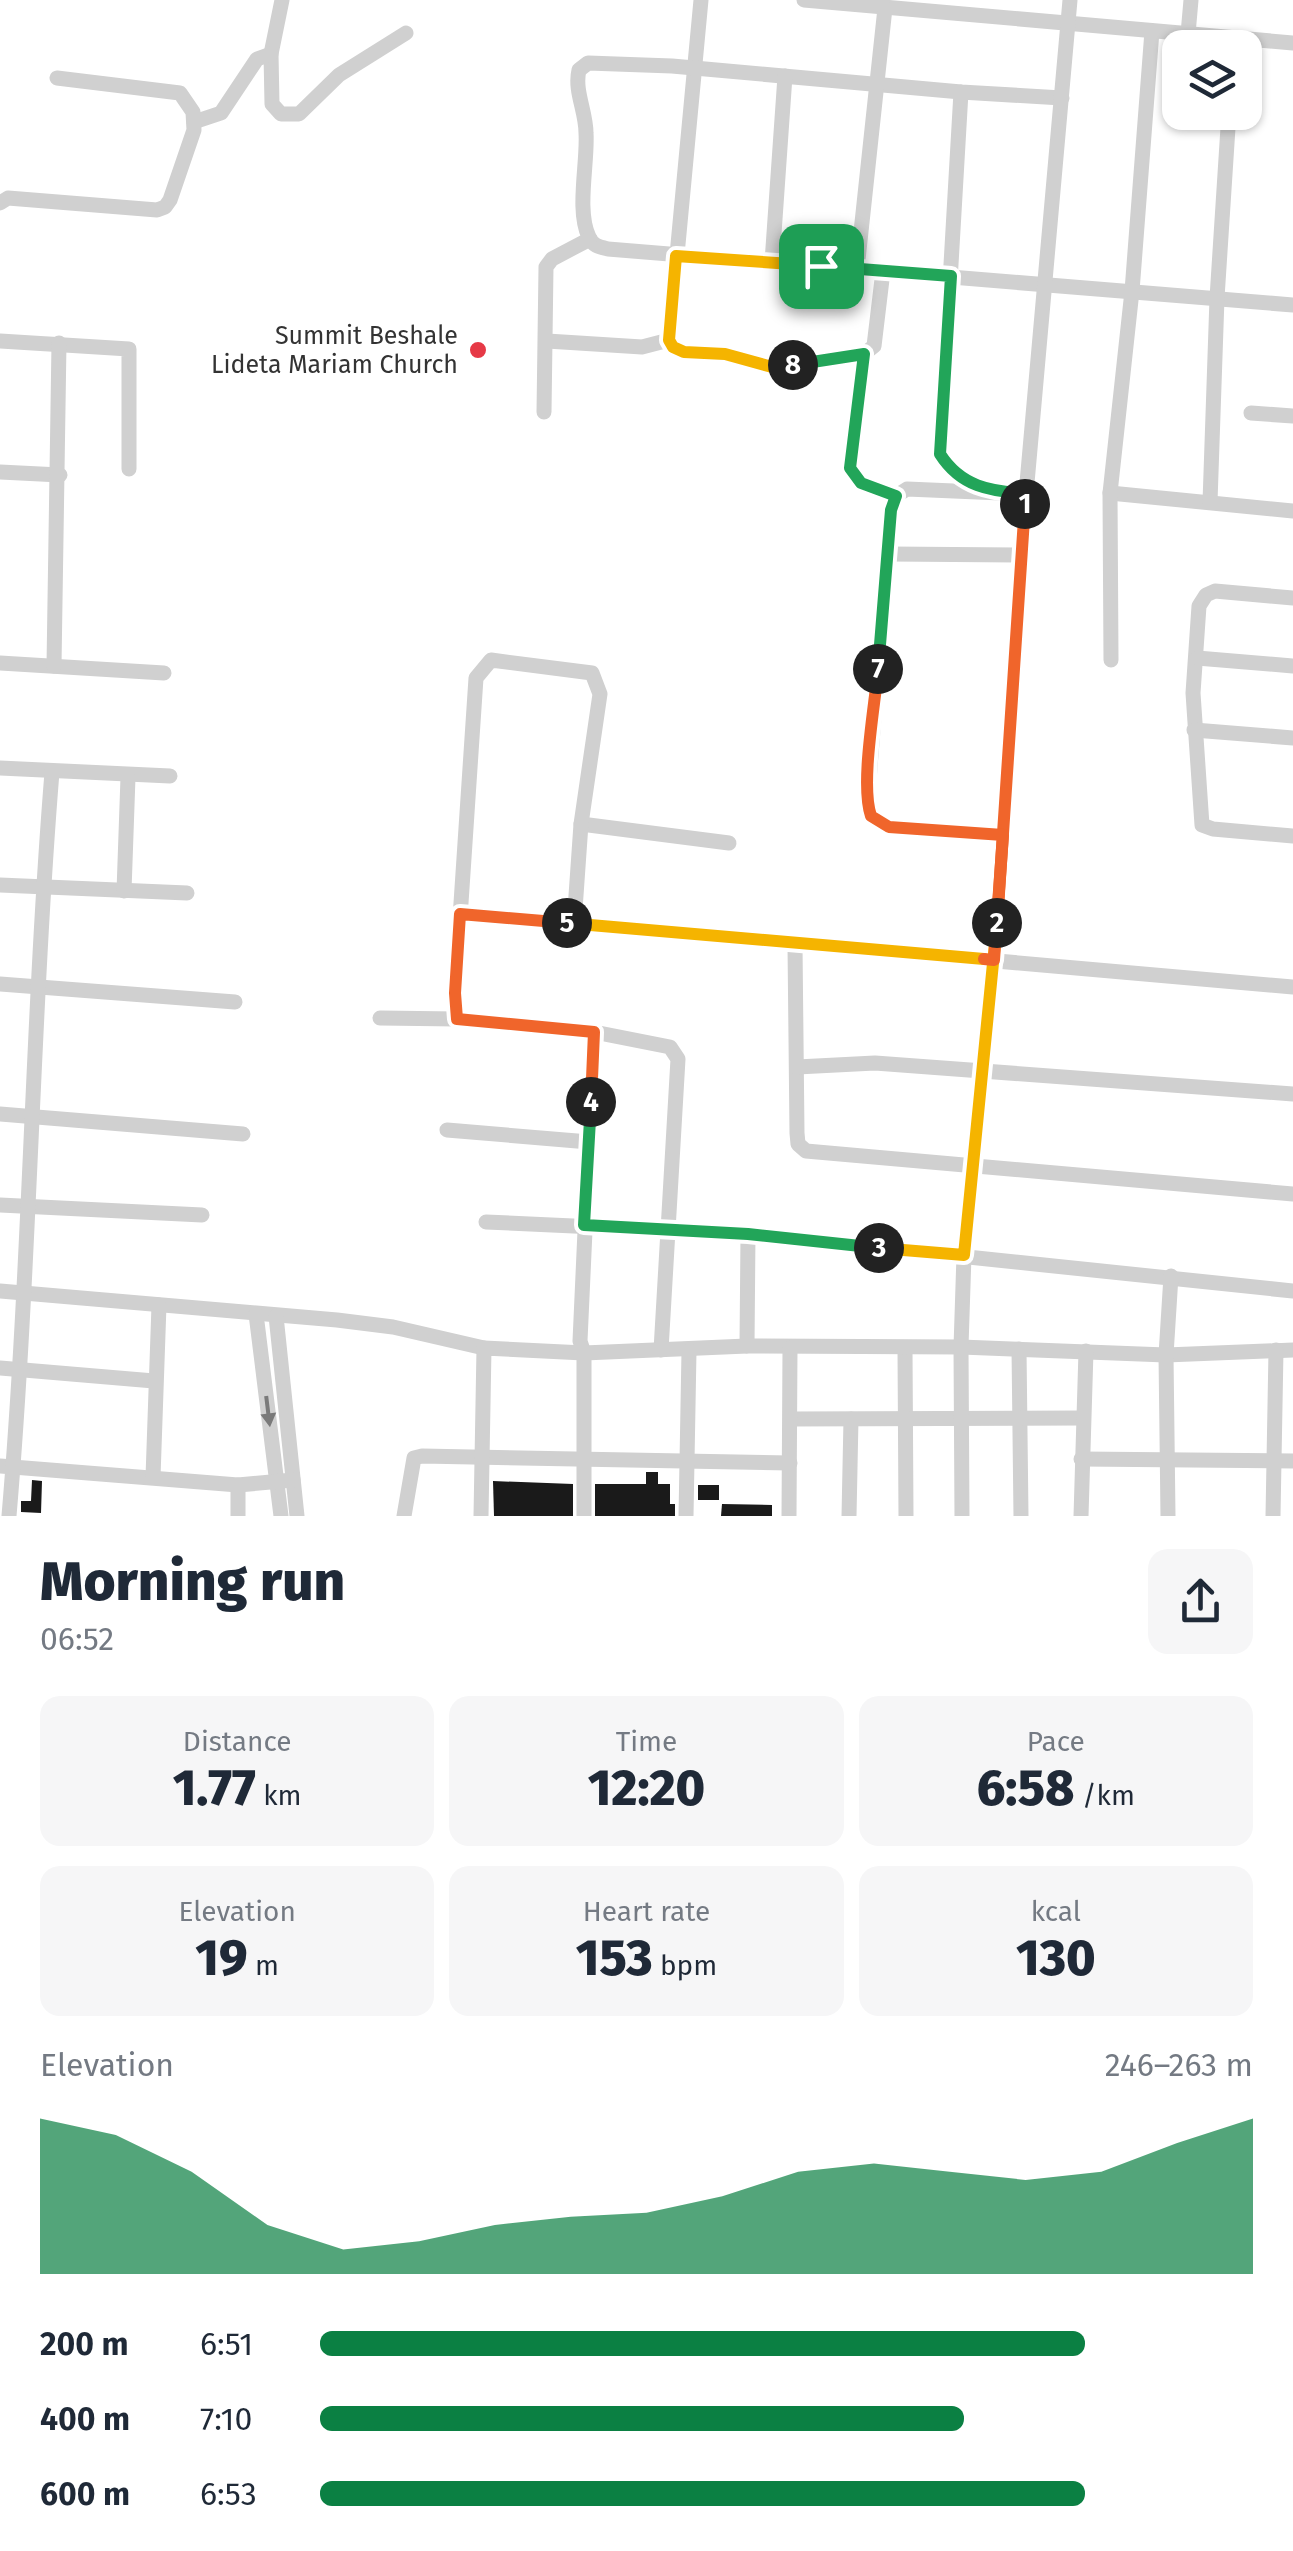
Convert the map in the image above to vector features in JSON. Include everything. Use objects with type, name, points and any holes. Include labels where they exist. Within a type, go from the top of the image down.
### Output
[{"type":"street","points":[[282,0],[271,54],[272,104],[282,114],[299,114],[339,76],[406,33]]},
{"type":"street","points":[[701,0],[669,340],[673,347],[684,352],[725,354],[777,368],[864,354],[874,346],[883,271]]},
{"type":"street","points":[[804,0],[885,8],[922,6],[1162,33]]},
{"type":"street","points":[[962,1516],[960,1348],[964,1255],[994,960],[1026,494],[1070,0]]},
{"type":"street","points":[[1188,30],[1191,0]]},
{"type":"street","points":[[857,269],[885,8]]},
{"type":"street","points":[[1111,660],[1110,493],[1132,291],[1152,32]]},
{"type":"street","points":[[1262,43],[1293,43]]},
{"type":"street","points":[[194,122],[221,113],[257,59],[271,54]]},
{"type":"street","points":[[1062,98],[588,63],[578,70],[576,79],[586,130],[584,222],[596,247],[1293,305]]},
{"type":"street","points":[[772,262],[785,76]]},
{"type":"street","points":[[0,203],[8,198],[143,210],[165,207],[194,122],[193,112],[180,92],[57,78]]},
{"type":"street","points":[[961,92],[940,454],[951,468],[986,491]]},
{"type":"street","points":[[1210,502],[1228,130]]},
{"type":"street","points":[[544,412],[546,267],[552,258],[590,239]]},
{"type":"street","points":[[0,340],[128,349],[129,469]]},
{"type":"street","points":[[547,341],[642,347],[669,340]]},
{"type":"street","points":[[54,666],[60,475],[59,343]]},
{"type":"street","points":[[864,354],[850,468],[861,483],[896,496]]},
{"type":"street","points":[[1251,413],[1293,416]]},
{"type":"street","points":[[0,472],[60,475]]},
{"type":"street","points":[[1003,835],[889,827],[871,816],[868,808],[870,767],[891,510],[896,496],[907,489],[1026,494]]},
{"type":"street","points":[[1110,493],[1293,511]]},
{"type":"street","points":[[889,554],[1022,555]]},
{"type":"street","points":[[1293,598],[1215,591],[1206,595],[1199,606],[1193,693],[1202,824],[1213,829],[1293,836]]},
{"type":"street","points":[[1197,658],[1293,666]]},
{"type":"street","points":[[457,1019],[455,993],[476,678],[491,660],[592,673],[597,680],[600,694],[581,824],[574,924]]},
{"type":"street","points":[[0,663],[164,673]]},
{"type":"street","points":[[1194,730],[1293,738]]},
{"type":"street","points":[[0,768],[170,776]]},
{"type":"street","points":[[10,1516],[7,1467],[21,1370],[42,887],[52,772]]},
{"type":"street","points":[[124,891],[128,776]]},
{"type":"street","points":[[581,824],[728,844]]},
{"type":"street","points":[[0,885],[187,893]]},
{"type":"street","points":[[460,914],[1293,987]]},
{"type":"street","points":[[795,945],[798,1144],[806,1151],[1293,1194]]},
{"type":"street","points":[[0,984],[234,1002]]},
{"type":"street","points":[[380,1018],[457,1019],[594,1032],[670,1048],[678,1059],[661,1350]]},
{"type":"street","points":[[584,1516],[584,1353],[580,1341],[594,1032]]},
{"type":"street","points":[[796,1067],[875,1063],[1293,1094]]},
{"type":"street","points":[[0,1114],[242,1134]]},
{"type":"street","points":[[448,1130],[589,1142]]},
{"type":"street","points":[[0,1205],[202,1215]]},
{"type":"street","points":[[486,1222],[748,1234],[1292,1286]]},
{"type":"street","points":[[748,1234],[748,1346]]},
{"type":"street","points":[[1168,1516],[1166,1355],[1172,1276]]},
{"type":"street","points":[[0,1291],[337,1320],[393,1326],[484,1348],[584,1353],[748,1346],[1166,1355],[1293,1350]]},
{"type":"street","points":[[153,1477],[159,1305]]},
{"type":"street","points":[[256,1314],[285,1480],[297,1516]]},
{"type":"street","points":[[276,1316],[285,1480],[281,1516]]},
{"type":"street","points":[[480,1516],[484,1348]]},
{"type":"street","points":[[789,1516],[790,1348]]},
{"type":"street","points":[[905,1349],[906,1516]]},
{"type":"street","points":[[1019,1349],[1021,1516]]},
{"type":"street","points":[[1273,1516],[1276,1350]]},
{"type":"street","points":[[686,1516],[689,1351]]},
{"type":"street","points":[[1081,1516],[1086,1352]]},
{"type":"street","points":[[0,1368],[154,1381]]},
{"type":"street","points":[[791,1418],[1083,1418]]},
{"type":"street","points":[[848,1516],[850,1419]]},
{"type":"street","points":[[404,1516],[414,1458],[688,1458],[790,1463]]},
{"type":"street","points":[[1081,1459],[1293,1461]]},
{"type":"street","points":[[7,1467],[238,1485],[285,1480]]},
{"type":"street","points":[[238,1485],[238,1516]]},
{"type":"building","points":[[646,1472],[658,1472],[658,1484],[670,1484],[670,1504],[675,1504],[675,1516],[595,1516],[595,1484],[646,1484]]},
{"type":"building","points":[[32,1480],[42,1481],[41,1513],[21,1512],[21,1501],[31,1501]]},
{"type":"building","points":[[493,1481],[573,1484],[573,1516],[494,1516]]},
{"type":"building","points":[[698,1485],[719,1485],[719,1500],[698,1500]]},
{"type":"building","points":[[722,1504],[772,1505],[772,1516],[721,1516]]},
{"type":"place","name":"Summit Beshale Lideta Mariam Church","points":[[478,350]]},
{"type":"route","points":[[821,266],[676,256],[669,340],[684,352],[725,354],[777,368],[864,354],[850,468],[861,483],[896,496],[891,510],[868,808],[878,823],[889,827],[1003,835],[994,960],[460,914],[457,1019],[594,1032],[584,1225],[748,1234],[964,1255],[994,960],[1012,724],[1026,494],[986,491],[951,468],[940,454],[951,276],[821,266]]}]
